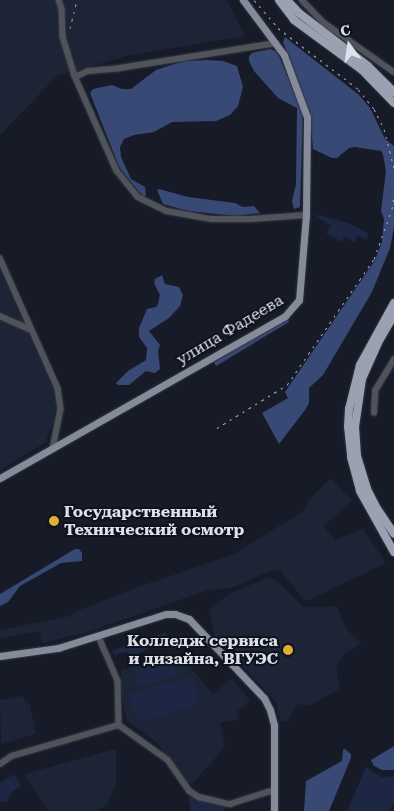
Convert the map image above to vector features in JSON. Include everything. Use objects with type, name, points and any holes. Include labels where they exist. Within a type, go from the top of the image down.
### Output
[{"type":"highway","points":[[279,0],[294,20],[362,70],[394,103]]},
{"type":"highway","points":[[287,0],[299,14],[368,66],[394,92]]},
{"type":"highway","points":[[394,303],[360,365],[349,409],[348,426],[351,457],[360,491],[394,552]]},
{"type":"highway","points":[[394,315],[378,343],[362,379],[355,427],[357,456],[367,489],[376,507],[394,534]]},
{"type":"main road","name":"улица Фадеева","points":[[0,478],[289,312],[299,300],[302,286],[306,215],[307,117],[291,71],[276,43],[243,0]]},
{"type":"main road","points":[[0,656],[40,652],[99,637],[171,614],[182,615],[193,622],[268,705],[274,725],[274,811]]},
{"type":"street","points":[[58,0],[62,9],[62,25],[66,48],[76,77],[117,171],[138,197],[167,211],[211,219],[251,219],[306,215]]},
{"type":"street","points":[[302,0],[323,22],[394,72]]},
{"type":"street","points":[[76,77],[88,71],[120,68],[276,43]]},
{"type":"street","points":[[0,258],[58,388],[61,403],[53,449]]},
{"type":"street","points":[[0,316],[31,330]]},
{"type":"street","points":[[374,413],[375,390],[394,359]]},
{"type":"street","points":[[99,637],[118,681],[119,725]]},
{"type":"street","points":[[0,764],[12,756],[119,725]]},
{"type":"street","points":[[119,725],[168,760],[190,791],[199,797],[230,804],[274,790]]},
{"type":"shaded area","points":[[0,0],[227,0],[245,36],[131,55],[57,76],[0,135]]},
{"type":"shaded area","points":[[285,37],[359,95],[370,108],[385,139],[394,146],[394,227],[390,248],[372,292],[323,375],[309,388],[309,403],[305,410],[279,444],[262,413],[288,398],[285,392],[375,260],[382,242],[384,219],[381,211],[386,171],[381,151],[355,147],[349,148],[337,158],[332,158],[313,149],[310,115],[283,42]]},
{"type":"shaded area","points":[[270,49],[276,51],[279,56],[303,112],[300,207],[294,209],[292,201],[296,184],[297,108],[278,98],[254,71],[249,61],[249,56],[252,53]]},
{"type":"shaded area","points":[[184,61],[223,61],[237,66],[243,87],[238,106],[230,115],[216,121],[172,122],[154,132],[134,135],[124,139],[120,147],[121,157],[131,179],[145,187],[146,196],[143,197],[119,167],[90,93],[93,89],[112,85],[122,89],[131,89],[156,70]]},
{"type":"shaded area","points":[[157,190],[188,197],[235,203],[243,207],[254,206],[260,213],[236,216],[188,211],[163,204]]},
{"type":"shaded area","points":[[314,214],[349,223],[368,233],[367,240],[358,236],[354,243],[345,236],[342,242],[326,233],[331,226]]},
{"type":"shaded area","points":[[0,269],[57,397],[54,421],[45,443],[0,470]]},
{"type":"shaded area","points":[[162,275],[165,284],[179,287],[183,295],[180,306],[169,318],[149,331],[160,345],[158,351],[160,369],[155,373],[146,371],[129,385],[118,385],[116,383],[128,371],[146,360],[147,348],[139,337],[139,328],[147,309],[156,307],[158,304],[160,295],[154,283],[155,279]]},
{"type":"shaded area","points":[[288,319],[289,322],[216,366],[214,362]]},
{"type":"shaded area","points":[[331,478],[352,501],[323,526],[336,540],[363,528],[386,563],[309,600],[304,600],[280,570],[269,571],[232,588],[208,590],[85,633],[42,643],[39,631],[0,639],[0,630],[70,616],[74,612],[141,586],[232,555],[304,511],[308,501]]},
{"type":"shaded area","points":[[75,549],[79,549],[82,553],[82,561],[61,563],[20,586],[8,602],[0,606],[0,594]]},
{"type":"shaded area","name":"Колледж сервиса и дизайна, ВГУЭС","points":[[268,578],[275,579],[303,607],[337,606],[346,629],[361,643],[345,653],[336,666],[340,689],[308,706],[297,704],[288,721],[281,722],[276,702],[215,636],[209,610],[230,593]]},
{"type":"shaded area","points":[[166,632],[167,637],[135,656],[125,652],[115,655],[111,651]]},
{"type":"shaded area","points":[[172,656],[185,661],[213,694],[232,678],[250,701],[237,712],[238,720],[220,722],[225,747],[193,783],[188,783],[162,752],[159,744],[127,721],[122,700],[121,670]]},
{"type":"shaded area","points":[[168,659],[174,662],[176,672],[174,676],[143,686],[138,684],[135,674],[137,668]]},
{"type":"shaded area","points":[[190,676],[194,681],[200,704],[143,722],[137,721],[129,698],[130,694]]},
{"type":"shaded area","points":[[22,696],[30,705],[36,734],[1,744],[0,700]]},
{"type":"shaded area","points":[[394,746],[394,770],[382,770],[374,766],[371,760]]},
{"type":"shaded area","points":[[116,749],[116,784],[107,806],[96,811],[48,811],[24,774]]},
{"type":"shaded area","points":[[345,749],[351,754],[351,758],[329,811],[304,811],[306,781],[342,761],[343,750]]},
{"type":"shaded area","points":[[366,767],[381,777],[394,776],[394,804],[388,811],[347,811]]},
{"type":"shaded area","points":[[14,774],[21,785],[11,793],[7,802],[0,801],[0,783]]},
{"type":"shaded area","points":[[188,798],[224,805],[226,808],[223,811],[191,811]]},
{"type":"railway","points":[[70,28],[77,0]]},
{"type":"railway","points":[[254,0],[278,28],[358,89],[374,109],[384,129],[394,168]]},
{"type":"railway","points":[[217,428],[287,385],[374,259],[392,209],[394,194]]},
{"type":"place","name":"Государственный Технический осмотр","points":[[54,521]]},
{"type":"place","name":"Колледж сервиса и дизайна, ВГУЭС","points":[[288,650]]}]
